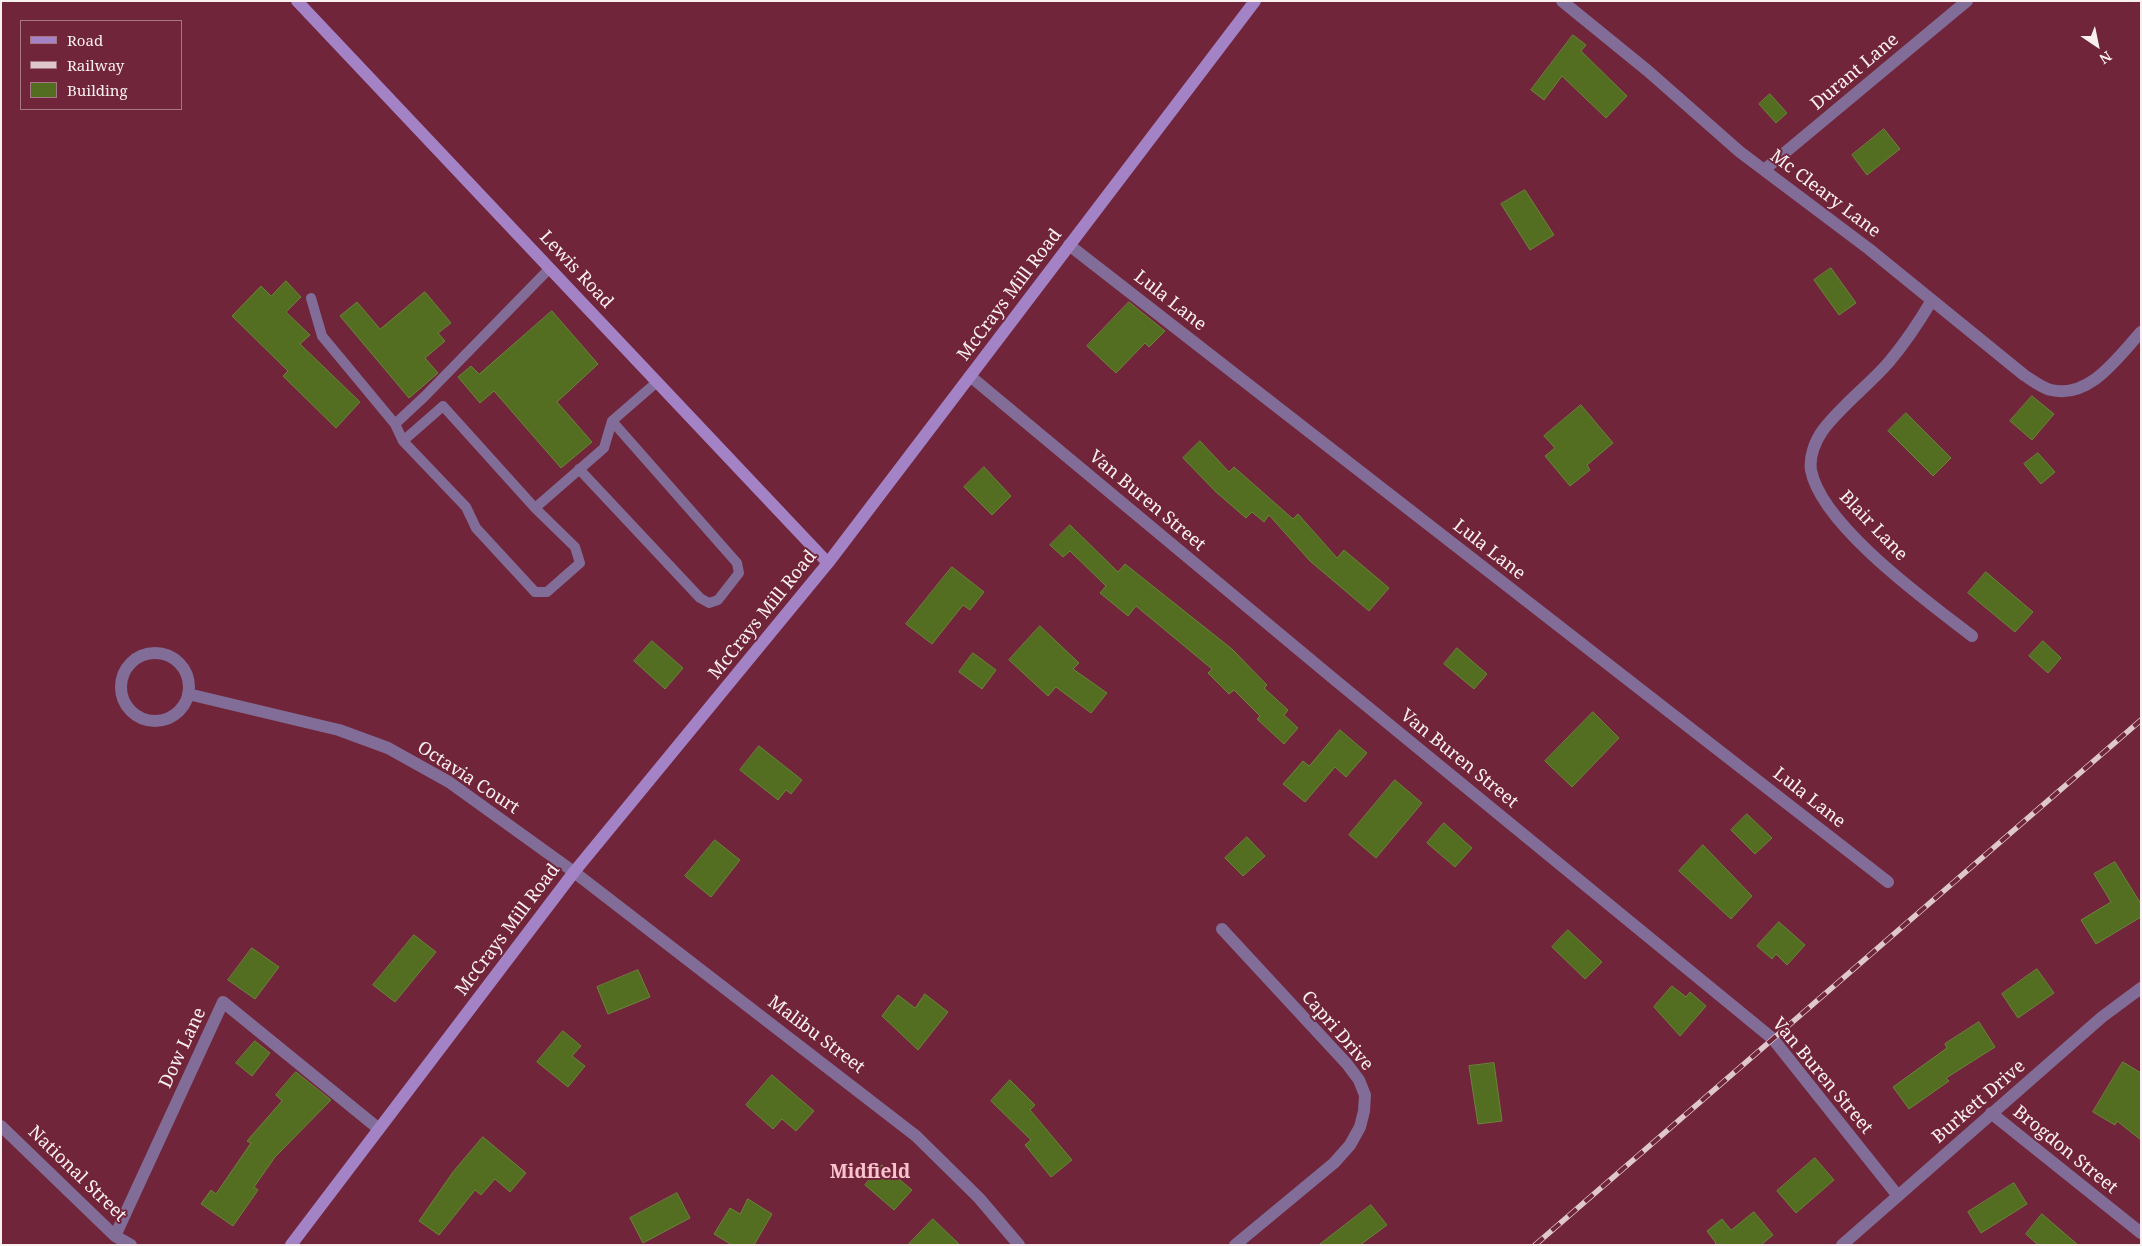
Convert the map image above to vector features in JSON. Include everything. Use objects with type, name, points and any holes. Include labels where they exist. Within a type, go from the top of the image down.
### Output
[{"type":"street","name":"Lewis Road","points":[[297,1],[828,564]]},
{"type":"street","name":"McCrays Mill Road","points":[[292,1245],[574,872],[828,564],[1255,1]]},
{"type":"street","name":"Mc Cleary Lane","points":[[1562,1],[1648,71],[1740,152],[1869,249],[2024,375],[2049,390],[2066,392],[2078,389],[2094,381],[2141,332]]},
{"type":"street","name":"Durant Lane","points":[[1764,170],[1967,1]]},
{"type":"street","name":"Lula Lane","points":[[1069,245],[1888,882]]},
{"type":"street","name":"Blair Lane","points":[[1932,300],[1917,326],[1888,362],[1823,430],[1813,450],[1811,468],[1817,488],[1824,500],[1836,516],[1874,556],[1972,636]]},
{"type":"street","name":"Van Buren Street","points":[[970,376],[1335,680],[1773,1039],[1898,1196]]},
{"type":"street","points":[[158,654],[167,656],[182,667],[187,675],[188,694],[182,707],[176,714],[159,721],[149,720],[132,713],[126,706],[121,688],[122,678],[132,662],[140,657],[158,654]]},
{"type":"street","name":"Octavia Court","points":[[188,694],[339,730],[388,748],[449,782],[574,872]]},
{"type":"street","name":"Malibu Street","points":[[574,872],[916,1136],[979,1198],[1019,1245]]},
{"type":"street","name":"Capri Drive","points":[[1222,929],[1347,1064],[1359,1080],[1365,1095],[1360,1127],[1350,1144],[1334,1163],[1235,1245]]},
{"type":"street","name":"Burkett Drive","points":[[1842,1245],[2102,1017],[2141,988]]},
{"type":"street","name":"Dow Lane","points":[[115,1236],[223,1002],[379,1129]]},
{"type":"street","name":"Brogdon Street","points":[[1991,1114],[2141,1233]]},
{"type":"street","name":"National Street","points":[[1,1126],[115,1236],[131,1245]]},
{"type":"lane","points":[[395,424],[435,386],[550,268]]},
{"type":"lane","points":[[311,298],[322,336],[395,424],[403,441],[466,507],[476,528],[535,592],[547,592],[580,563],[575,547],[535,508],[444,406],[403,441]]},
{"type":"lane","points":[[535,508],[604,448],[612,421],[657,382]]},
{"type":"lane","points":[[579,469],[700,598],[709,603],[718,600],[739,573],[737,563],[612,421]]},
{"type":"building","points":[[1573,35],[1586,45],[1581,51],[1627,96],[1606,118],[1562,76],[1544,100],[1531,90]]},
{"type":"building","points":[[1770,94],[1787,113],[1776,123],[1759,104]]},
{"type":"building","points":[[1884,129],[1900,149],[1867,175],[1852,155]]},
{"type":"building","points":[[1525,190],[1554,235],[1530,250],[1501,204]]},
{"type":"building","points":[[1831,268],[1856,303],[1839,315],[1814,280]]},
{"type":"building","points":[[286,281],[301,297],[286,312],[310,335],[300,344],[360,402],[336,428],[283,376],[288,371],[232,316],[261,286],[271,296]]},
{"type":"building","points":[[425,292],[451,323],[438,333],[445,341],[425,358],[438,373],[409,398],[340,316],[357,302],[380,329]]},
{"type":"building","points":[[1129,302],[1165,331],[1149,347],[1145,343],[1116,373],[1087,346]]},
{"type":"building","points":[[552,311],[598,364],[557,402],[592,442],[561,468],[494,391],[480,403],[458,377],[471,366],[479,374]]},
{"type":"building","points":[[2032,396],[2054,414],[2032,440],[2010,421]]},
{"type":"building","points":[[1581,405],[1613,443],[1587,465],[1590,470],[1570,486],[1545,456],[1555,448],[1544,436]]},
{"type":"building","points":[[1906,413],[1951,458],[1933,476],[1888,431]]},
{"type":"building","points":[[1200,441],[1229,472],[1234,467],[1293,519],[1298,514],[1337,558],[1344,550],[1389,588],[1369,611],[1310,561],[1269,515],[1264,522],[1252,512],[1246,518],[1216,492],[1183,458]]},
{"type":"building","points":[[2038,453],[2055,472],[2041,484],[2024,464]]},
{"type":"building","points":[[984,467],[1011,496],[992,515],[964,487]]},
{"type":"building","points":[[1070,525],[1118,572],[1125,564],[1232,649],[1267,685],[1264,688],[1288,710],[1284,715],[1298,728],[1284,744],[1257,719],[1260,716],[1234,690],[1229,694],[1208,673],[1212,669],[1136,606],[1128,616],[1100,593],[1106,586],[1070,551],[1063,557],[1050,545]]},
{"type":"building","points":[[952,567],[984,592],[970,610],[963,605],[932,644],[906,624]]},
{"type":"building","points":[[1986,572],[2033,612],[2015,632],[1968,593]]},
{"type":"building","points":[[1040,626],[1079,663],[1073,669],[1107,693],[1091,713],[1056,687],[1048,696],[1009,660]]},
{"type":"building","points":[[652,641],[683,668],[665,689],[634,661]]},
{"type":"building","points":[[2043,641],[2061,658],[2048,673],[2029,656]]},
{"type":"building","points":[[1457,648],[1487,674],[1474,689],[1444,664]]},
{"type":"building","points":[[973,653],[996,670],[982,689],[959,672]]},
{"type":"building","points":[[1593,712],[1619,738],[1572,787],[1545,761]]},
{"type":"building","points":[[1340,730],[1367,753],[1346,777],[1335,767],[1305,802],[1283,784],[1303,761],[1309,766]]},
{"type":"building","points":[[759,746],[802,780],[791,794],[786,790],[778,800],[740,770]]},
{"type":"building","points":[[1395,780],[1422,803],[1376,858],[1349,835]]},
{"type":"building","points":[[1747,814],[1772,838],[1755,854],[1731,830]]},
{"type":"building","points":[[1444,823],[1472,848],[1455,867],[1427,843]]},
{"type":"building","points":[[1247,837],[1265,856],[1243,876],[1225,858]]},
{"type":"building","points":[[715,840],[740,860],[711,897],[685,876]]},
{"type":"building","points":[[1703,845],[1752,896],[1731,919],[1679,871]]},
{"type":"building","points":[[2115,862],[2141,904],[2141,917],[2096,944],[2081,920],[2111,902],[2094,874]]},
{"type":"building","points":[[1779,922],[1805,945],[1787,965],[1776,954],[1772,959],[1757,946]]},
{"type":"building","points":[[1568,930],[1602,962],[1585,979],[1552,947]]},
{"type":"building","points":[[414,935],[436,952],[395,1002],[373,985]]},
{"type":"building","points":[[252,948],[279,967],[255,999],[228,980]]},
{"type":"building","points":[[2037,969],[2054,993],[2018,1018],[2002,994]]},
{"type":"building","points":[[638,970],[650,997],[608,1014],[597,987]]},
{"type":"building","points":[[1672,986],[1686,997],[1690,992],[1706,1006],[1680,1036],[1654,1007]]},
{"type":"building","points":[[925,994],[948,1012],[918,1050],[882,1016],[898,995],[915,1008]]},
{"type":"building","points":[[1979,1022],[1995,1047],[1946,1078],[1949,1081],[1909,1109],[1893,1087],[1947,1048],[1945,1044]]},
{"type":"building","points":[[563,1031],[581,1046],[572,1056],[585,1066],[568,1087],[537,1062]]},
{"type":"building","points":[[255,1041],[270,1053],[252,1076],[236,1063]]},
{"type":"building","points":[[2123,1062],[2141,1073],[2141,1140],[2117,1121],[2115,1125],[2093,1112]]},
{"type":"building","points":[[1494,1063],[1502,1121],[1478,1124],[1469,1066]]},
{"type":"building","points":[[296,1072],[331,1100],[275,1157],[254,1187],[258,1190],[233,1226],[201,1204],[211,1190],[216,1194],[251,1143],[247,1141],[282,1101],[276,1095]]},
{"type":"building","points":[[772,1075],[814,1111],[796,1131],[782,1119],[773,1129],[746,1105]]},
{"type":"building","points":[[1010,1080],[1035,1105],[1030,1110],[1072,1160],[1051,1177],[1025,1145],[1031,1140],[991,1101]]},
{"type":"building","points":[[483,1137],[526,1173],[510,1192],[495,1179],[481,1195],[475,1190],[439,1235],[419,1221],[453,1172]]},
{"type":"building","points":[[1815,1158],[1834,1180],[1796,1213],[1777,1191]]},
{"type":"building","points":[[882,1165],[912,1190],[894,1210],[865,1185]]},
{"type":"building","points":[[2014,1183],[2027,1204],[1981,1233],[1968,1212]]},
{"type":"building","points":[[677,1193],[690,1218],[643,1243],[630,1218]]},
{"type":"building","points":[[748,1199],[772,1214],[754,1245],[732,1245],[714,1234],[730,1208],[740,1214]]},
{"type":"building","points":[[1371,1205],[1387,1225],[1360,1245],[1319,1245]]},
{"type":"building","points":[[1754,1212],[1773,1235],[1761,1245],[1714,1245],[1716,1243],[1707,1231],[1722,1219],[1731,1230]]},
{"type":"building","points":[[2042,1214],[2078,1245],[2038,1245],[2026,1234]]},
{"type":"building","points":[[933,1219],[960,1245],[908,1245]]},
{"type":"railway","points":[[1535,1245],[2141,720]]},
{"type":"district","name":"Midfield","points":[[870,1173]]}]
